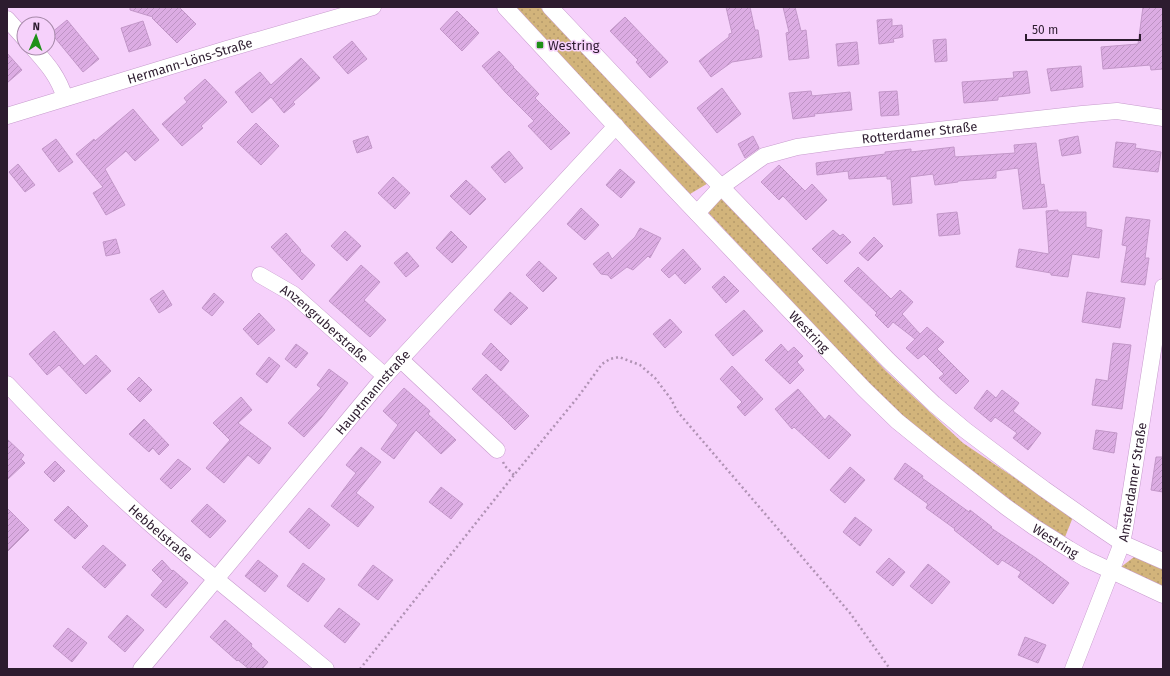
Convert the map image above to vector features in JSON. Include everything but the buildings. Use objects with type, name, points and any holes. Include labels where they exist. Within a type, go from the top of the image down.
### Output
[{"type":"street","name":"Hermann-Löns-Straße","points":[[7,116],[227,49],[373,7]]},
{"type":"street","name":"Westring","points":[[505,7],[864,389],[897,421],[1022,519],[1069,549],[1111,571],[1163,595]]},
{"type":"street","points":[[550,7],[888,360],[934,404],[965,430],[1044,490],[1122,543],[1163,561]]},
{"type":"street","points":[[7,18],[16,29]]},
{"type":"street","points":[[40,56],[52,70],[61,86],[65,98]]},
{"type":"street","name":"Rotterdamer Straße","points":[[697,212],[721,187],[764,156],[797,147],[840,140],[1089,114],[1117,112],[1163,118]]},
{"type":"street","name":"Hauptmannstraße","points":[[141,669],[385,376],[616,126]]},
{"type":"street","name":"Anzengruberstraße","points":[[260,275],[293,294],[385,376]]},
{"type":"street","name":"Amsterdamer Straße","points":[[1073,669],[1122,543],[1163,287]]},
{"type":"street","points":[[400,359],[497,450]]},
{"type":"street","name":"Hebbelstraße","points":[[7,384],[111,488],[154,527],[216,580],[326,669]]},
{"type":"path","points":[[360,669],[578,397],[602,364],[610,359],[619,357],[640,365],[655,378],[671,399],[677,411],[850,613],[890,669]]},
{"type":"shaded area","points":[[515,7],[540,7],[710,182],[690,194]]},
{"type":"shaded area","points":[[722,197],[886,371],[963,443],[1073,517],[1065,537],[1044,524],[935,447],[863,379],[707,211]]},
{"type":"shaded area","points":[[1134,557],[1163,569],[1163,587],[1121,567]]},
{"type":"place","name":"Westring","points":[[540,45]]}]
